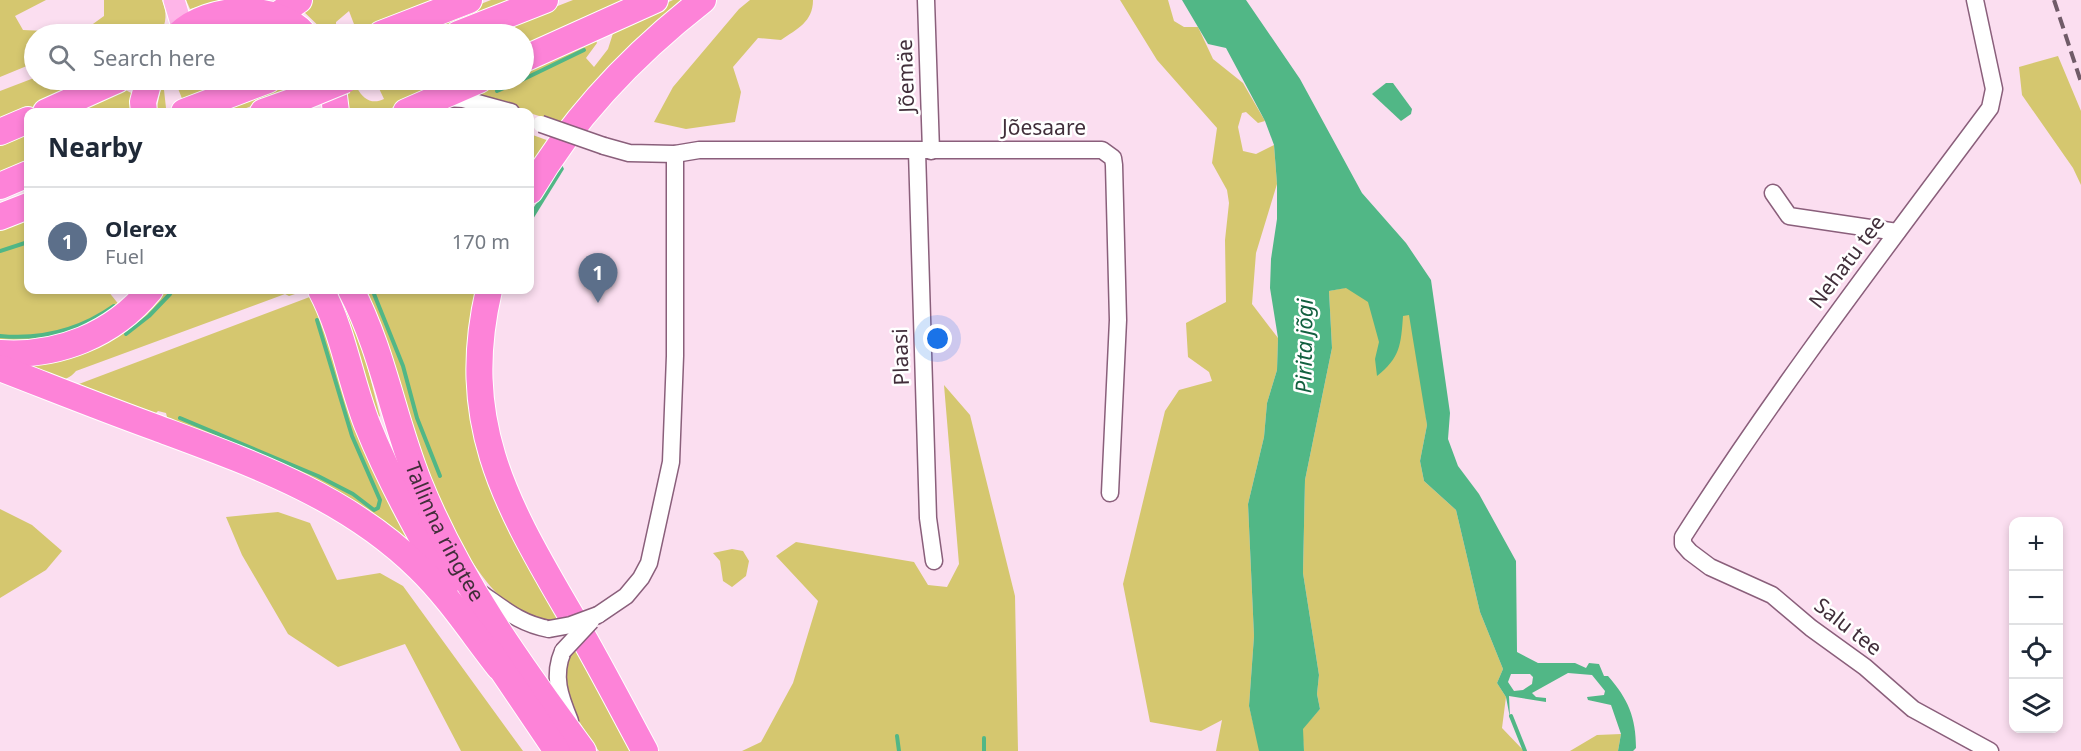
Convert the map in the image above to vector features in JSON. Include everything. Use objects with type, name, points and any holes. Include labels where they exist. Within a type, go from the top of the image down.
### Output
[{"type":"highway","points":[[276,16],[299,0]]},
{"type":"highway","points":[[407,24],[469,0]]},
{"type":"highway","points":[[484,24],[545,0]]},
{"type":"highway","points":[[534,55],[656,0]]},
{"type":"highway","points":[[534,184],[545,165],[583,115],[628,65],[703,0]]},
{"type":"highway","points":[[195,24],[205,18],[230,12],[276,16],[288,24]]},
{"type":"highway","points":[[55,108],[95,90]]},
{"type":"highway","points":[[144,108],[146,90]]},
{"type":"highway","points":[[195,108],[242,90]]},
{"type":"highway","points":[[273,108],[320,90]]},
{"type":"highway","points":[[333,90],[336,108]]},
{"type":"highway","points":[[415,108],[456,90]]},
{"type":"highway","points":[[0,132],[24,122]]},
{"type":"highway","points":[[0,186],[24,176]]},
{"type":"highway","points":[[0,217],[24,208]]},
{"type":"highway","points":[[0,354],[26,355],[75,344],[103,332],[127,314],[146,294]]},
{"type":"highway","name":"Tallinna ringtee","points":[[323,294],[334,319],[367,423],[396,490],[447,583],[499,667]]},
{"type":"highway","name":"Tallinna ringtee","points":[[353,294],[375,343],[419,483],[470,586],[582,751]]},
{"type":"highway","points":[[488,294],[479,360],[486,433],[496,470],[510,507],[537,558],[645,751]]},
{"type":"highway","points":[[0,368],[233,456],[287,478],[333,501],[375,530],[420,568],[499,667],[557,751]]},
{"type":"main road","points":[[174,0],[179,24]]},
{"type":"main road","points":[[254,0],[276,16]]},
{"type":"street","name":"Jõemäe","points":[[924,151],[926,0]]},
{"type":"street","name":"Nehatu tee","points":[[1683,537],[1735,455],[1993,100],[1992,76],[1975,0]]},
{"type":"street","points":[[438,98],[463,99],[496,108]]},
{"type":"street","name":"Jõesaare","points":[[535,122],[629,153],[675,154],[699,150],[1102,150],[1113,158],[1118,320],[1110,493]]},
{"type":"street","name":"Plaasi","points":[[924,151],[928,518],[934,561]]},
{"type":"street","points":[[582,751],[559,691],[556,674],[563,651],[598,615],[626,596],[645,570],[654,545],[671,462],[675,356],[675,154]]},
{"type":"street","points":[[1773,193],[1789,216],[1897,232]]},
{"type":"street","name":"Salu tee","points":[[1683,537],[1683,544],[1690,552],[1710,567],[1772,595],[1810,628],[1865,667],[1913,709],[1990,751]]},
{"type":"street","points":[[470,586],[518,619],[549,628],[571,625],[598,615]]},
{"type":"shaded area","points":[[0,0],[46,0],[15,16],[24,30],[24,67],[0,77]]},
{"type":"shaded area","points":[[104,0],[162,0],[166,17],[164,24],[93,24],[104,16]]},
{"type":"shaded area","points":[[186,0],[225,0],[190,9]]},
{"type":"shaded area","points":[[309,0],[438,0],[377,24],[354,24],[349,11],[336,24],[317,24],[302,10]]},
{"type":"shaded area","points":[[491,0],[520,0],[459,24],[430,24]]},
{"type":"shaded area","points":[[573,0],[635,0],[534,46],[534,24],[512,24]]},
{"type":"shaded area","points":[[673,0],[690,0],[567,125],[534,114],[534,108],[514,108],[474,95],[475,90],[534,90],[534,62],[594,35],[597,43],[586,58],[594,67],[608,49],[615,27]]},
{"type":"shaded area","points":[[750,0],[813,0],[810,14],[798,28],[781,40],[758,38],[733,67],[741,92],[735,122],[686,129],[654,122],[673,87],[739,9]]},
{"type":"shaded area","points":[[1120,0],[1168,0],[1174,21],[1184,27],[1198,27],[1213,59],[1243,83],[1265,121],[1258,123],[1246,112],[1242,113],[1238,127],[1243,151],[1256,154],[1274,145],[1277,184],[1256,253],[1252,304],[1278,338],[1277,370],[1267,403],[1264,437],[1248,504],[1254,636],[1249,706],[1260,751],[1216,751],[1222,720],[1201,731],[1150,722],[1123,584],[1165,411],[1179,390],[1212,381],[1209,372],[1188,357],[1186,323],[1226,302],[1225,240],[1229,203],[1227,190],[1212,163],[1217,128],[1157,60]]},
{"type":"shaded area","points":[[241,16],[264,24],[218,24]]},
{"type":"shaded area","points":[[2058,56],[2081,111],[2081,185],[2073,168],[2022,95],[2019,67]]},
{"type":"shaded area","points":[[24,82],[24,90],[66,91],[39,106],[24,108],[24,112],[0,121],[0,91]]},
{"type":"shaded area","points":[[113,90],[126,90],[133,94],[131,108],[71,108]]},
{"type":"shaded area","points":[[161,90],[164,90],[166,108],[157,108]]},
{"type":"shaded area","points":[[179,90],[212,90],[183,101]]},
{"type":"shaded area","points":[[266,90],[290,91],[246,108],[220,108]]},
{"type":"shaded area","points":[[352,90],[358,90],[368,100],[384,99],[380,90],[435,90],[392,108],[347,108],[348,92]]},
{"type":"shaded area","points":[[24,130],[24,165],[0,174],[0,141]]},
{"type":"shaded area","points":[[534,135],[552,142],[534,170]]},
{"type":"shaded area","points":[[24,219],[24,294],[110,294],[120,306],[78,335],[0,345],[0,229]]},
{"type":"shaded area","points":[[1409,275],[1427,425],[1420,461],[1424,481],[1456,510],[1480,612],[1503,669],[1497,683],[1506,697],[1502,728],[1524,751],[1304,751],[1302,729],[1320,709],[1317,694],[1319,675],[1303,573],[1305,480],[1332,348],[1329,291]]},
{"type":"shaded area","points":[[160,294],[285,294],[76,371],[63,380],[39,376],[15,365],[148,307]]},
{"type":"shaded area","points":[[332,294],[341,294],[361,342],[380,416],[376,419]]},
{"type":"shaded area","points":[[362,294],[479,294],[470,369],[562,620],[532,617],[505,601],[482,575],[461,542],[428,470]]},
{"type":"shaded area","points":[[315,295],[419,551],[168,421],[166,413],[158,411],[154,415],[71,387]]},
{"type":"shaded area","points":[[944,385],[970,415],[1015,596],[1018,751],[742,751],[761,742],[793,683],[818,601],[776,556],[796,542],[914,562],[928,585],[947,587],[959,564]]},
{"type":"shaded area","points":[[0,509],[32,525],[62,551],[46,570],[0,598]]},
{"type":"shaded area","points":[[278,512],[310,523],[337,580],[380,573],[403,586],[523,751],[461,751],[405,644],[338,667],[288,634],[242,555],[226,517]]},
{"type":"shaded area","points":[[732,549],[743,551],[749,561],[746,576],[732,587],[723,581],[720,561],[713,553]]},
{"type":"shaded area","points":[[577,644],[636,751],[599,751],[582,727],[568,698],[564,683],[564,669],[568,656]]},
{"type":"shaded area","points":[[1621,734],[1618,751],[1570,751],[1597,735]]},
{"type":"water","name":"Pirita jõgi","points":[[1182,0],[1246,0],[1300,79],[1362,193],[1406,243],[1431,280],[1450,413],[1448,439],[1458,466],[1479,494],[1516,561],[1517,652],[1538,663],[1575,663],[1586,668],[1589,663],[1599,664],[1604,676],[1608,676],[1615,684],[1630,709],[1636,737],[1636,748],[1633,751],[1618,751],[1621,734],[1611,705],[1588,700],[1587,697],[1604,695],[1605,691],[1592,675],[1568,673],[1532,693],[1536,697],[1546,698],[1546,702],[1509,696],[1510,718],[1506,697],[1497,683],[1503,669],[1480,612],[1456,510],[1424,481],[1420,461],[1427,425],[1409,315],[1403,316],[1400,343],[1395,357],[1377,376],[1375,359],[1379,342],[1368,302],[1346,288],[1329,291],[1332,348],[1305,480],[1303,573],[1319,675],[1317,694],[1320,709],[1303,729],[1304,751],[1259,751],[1249,706],[1254,636],[1248,504],[1264,437],[1267,403],[1277,370],[1278,338],[1270,288],[1271,259],[1277,219],[1277,184],[1274,145],[1265,121],[1226,48],[1208,44]],"holes":[[[1511,674],[1530,674],[1533,677],[1532,684],[1523,690],[1514,691],[1508,682]]]},
{"type":"water","points":[[1386,83],[1393,83],[1412,109],[1411,114],[1401,121],[1372,94]]},
{"type":"water","points":[[562,165],[564,169],[534,218],[534,207]]},
{"type":"waterway","points":[[534,74],[584,50]]},
{"type":"waterway","points":[[0,251],[24,243]]},
{"type":"waterway","points":[[126,334],[149,316],[170,294]]},
{"type":"waterway","points":[[374,294],[403,366],[417,418],[440,476]]},
{"type":"waterway","points":[[0,336],[16,337],[60,332],[88,321],[114,306]]},
{"type":"waterway","points":[[180,418],[318,476],[353,494],[374,510],[378,508],[380,500],[352,436],[317,320]]},
{"type":"waterway","points":[[1511,716],[1525,751]]},
{"type":"waterway","points":[[897,736],[899,751]]},
{"type":"waterway","points":[[984,738],[984,751]]},
{"type":"railway","points":[[2054,0],[2081,82]]},
{"type":"place","name":"Olerex","points":[[598,303]]}]
